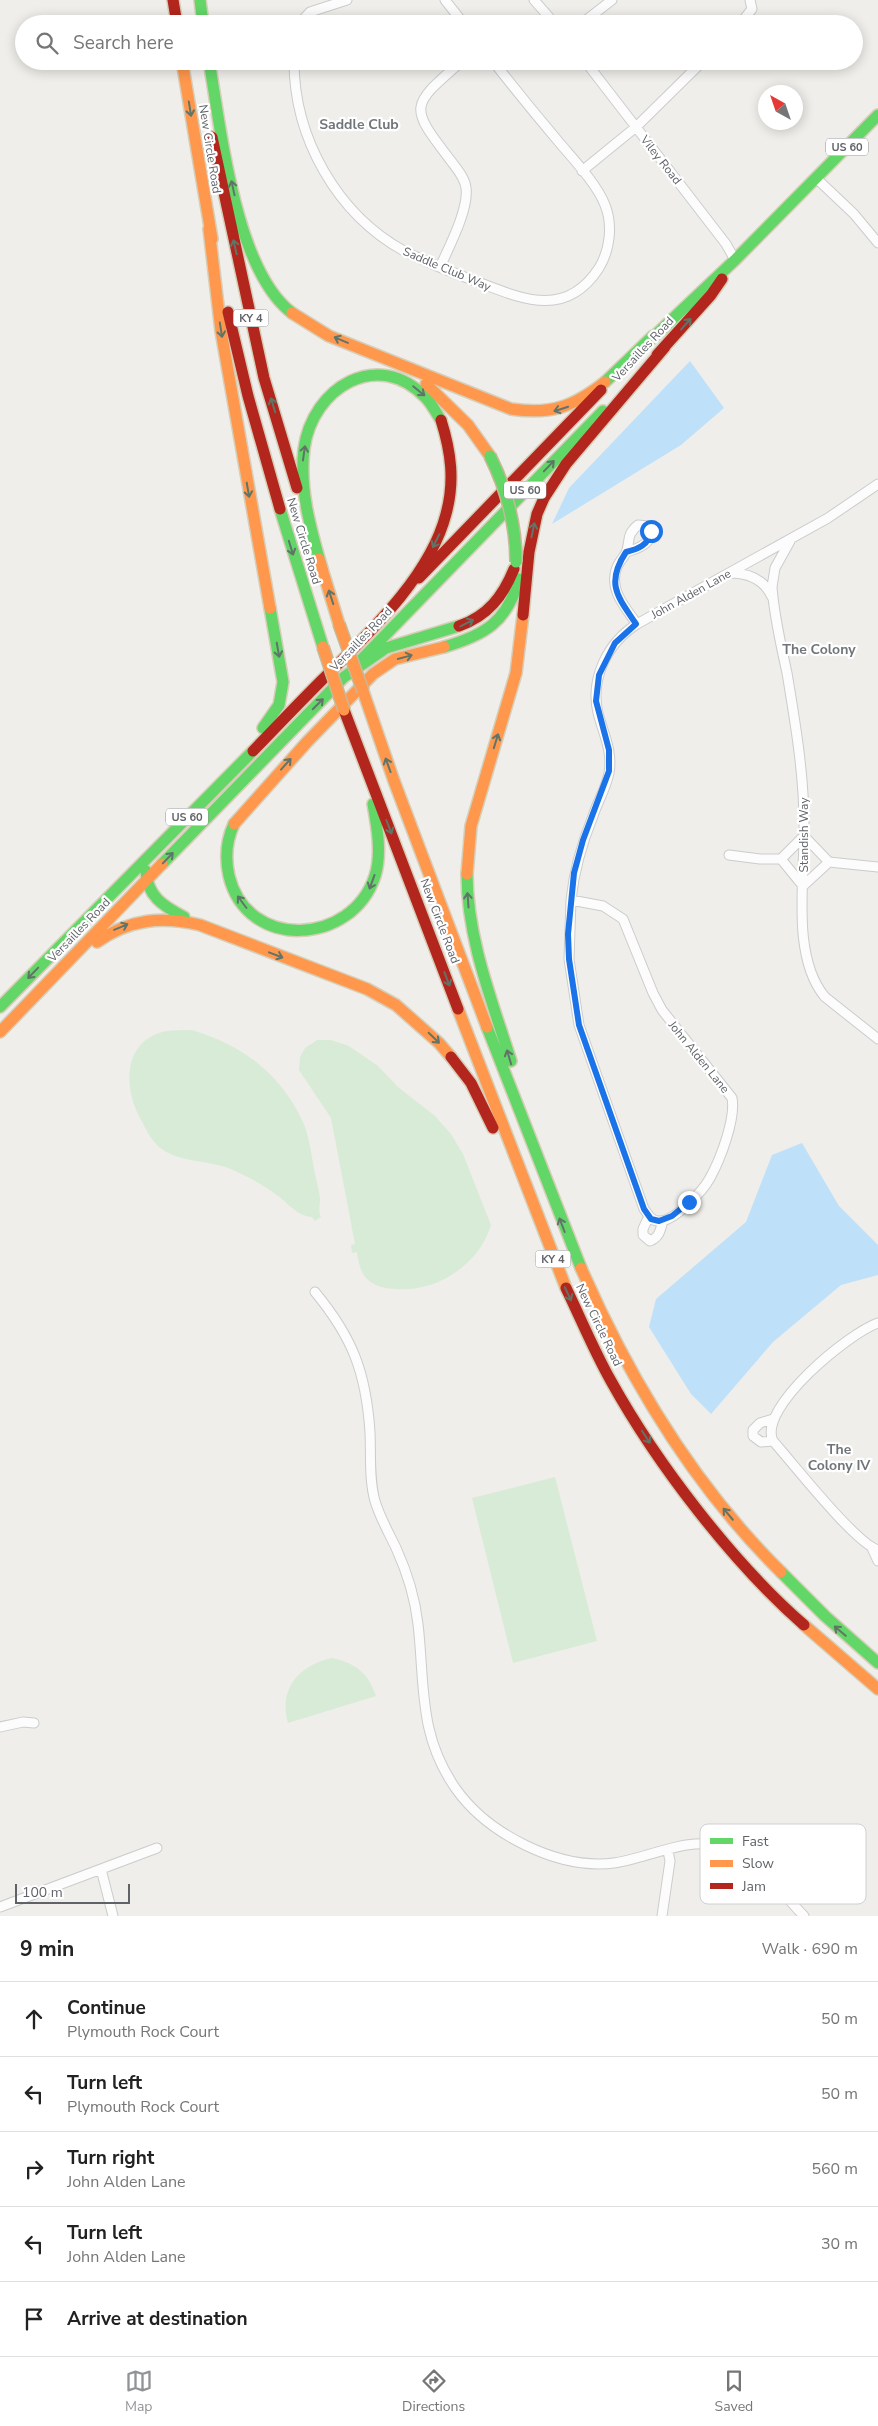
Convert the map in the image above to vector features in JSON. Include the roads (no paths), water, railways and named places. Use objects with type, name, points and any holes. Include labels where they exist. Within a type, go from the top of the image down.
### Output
[{"type":"main road","points":[[173,0],[175,15]]},
{"type":"main road","points":[[191,0],[193,15]]},
{"type":"main road","points":[[200,0],[202,15]]},
{"type":"main road","name":"New Circle Road","points":[[184,70],[210,229],[251,409],[284,525],[344,710],[558,1272],[593,1345],[626,1405],[664,1465],[726,1544],[758,1580],[820,1641],[878,1689]]},
{"type":"main road","name":"New Circle Road","points":[[201,70],[220,184],[264,378],[339,624],[394,781],[542,1171],[602,1318],[648,1402],[671,1439],[704,1484],[755,1546],[833,1626],[878,1663]]},
{"type":"main road","points":[[211,70],[240,217],[256,262],[264,280],[277,298],[299,319],[315,329],[511,409],[540,414],[575,404],[593,391],[653,336]]},
{"type":"main road","name":"Versailles Road","points":[[0,1007],[373,626],[653,336],[735,260],[878,115]]},
{"type":"main road","points":[[172,832],[226,767],[268,722],[279,705],[283,689],[279,656],[221,331],[210,229]]},
{"type":"main road","name":"Versailles Road","points":[[0,1032],[665,347],[711,295],[735,260]]},
{"type":"main road","points":[[542,1171],[474,932],[469,907],[467,875],[471,827],[514,682],[520,651],[530,548],[537,514],[551,484],[665,347]]},
{"type":"main road","points":[[344,677],[376,654],[394,645],[448,631],[479,617],[501,596],[511,579],[516,562],[514,530],[508,498],[490,456],[468,426],[441,396],[416,376],[386,358]]},
{"type":"main road","points":[[322,569],[303,495],[302,469],[308,430],[317,410],[334,391],[363,377],[386,377],[411,385],[430,400],[444,425],[452,470],[450,502],[446,518],[430,554],[373,626]]},
{"type":"main road","points":[[360,749],[376,826],[378,859],[370,889],[353,912],[341,922],[327,927],[297,932],[261,922],[242,904],[229,880],[226,852],[235,821],[330,717],[385,664],[405,656],[461,643],[492,627],[514,599],[520,574],[530,548]]},
{"type":"main road","points":[[147,856],[146,881],[156,901],[200,925],[367,988],[396,1005],[416,1021],[439,1043],[471,1084],[539,1221]]},
{"type":"main road","points":[[29,1001],[102,938],[124,925],[164,918],[200,925]]},
{"type":"street","points":[[307,15],[310,12],[347,0]]},
{"type":"street","points":[[446,0],[457,15]]},
{"type":"street","points":[[534,0],[547,15]]},
{"type":"street","points":[[593,15],[612,0]]},
{"type":"street","points":[[747,15],[752,9],[750,0]]},
{"type":"street","name":"Saddle Club Way","points":[[295,70],[301,115],[319,165],[334,190],[366,224],[389,242],[440,267],[516,297],[537,302],[559,298],[580,288],[598,269],[604,258],[609,239],[609,220],[605,205],[582,171],[500,70]]},
{"type":"street","points":[[440,267],[464,207],[466,188],[458,171],[425,127],[420,111],[423,98],[429,90],[452,70]]},
{"type":"street","name":"Viley Road","points":[[592,70],[726,244],[735,260]]},
{"type":"street","points":[[582,171],[636,127],[689,70]]},
{"type":"street","points":[[816,178],[854,214],[878,243]]},
{"type":"street","name":"John Alden Lane","points":[[649,1216],[579,1025],[569,959],[574,873],[583,840],[609,771],[609,750],[596,701],[599,675],[615,643],[636,624],[796,536],[844,508],[876,485]]},
{"type":"street","name":"Standish Way","points":[[796,536],[783,550],[774,568],[773,602],[802,762],[805,947],[819,989],[878,1039]]},
{"type":"street","points":[[626,552],[617,568],[614,583],[620,599],[636,624]]},
{"type":"street","name":"Standish Way","points":[[729,573],[744,574],[756,578],[768,590],[773,602]]},
{"type":"street","points":[[729,855],[760,859],[781,858],[804,836],[829,862],[878,867]]},
{"type":"street","points":[[781,858],[803,886],[829,862]]},
{"type":"street","name":"John Alden Lane","points":[[571,900],[603,906],[623,919],[652,993],[662,1010],[732,1098],[734,1111],[730,1127],[711,1176],[699,1193],[672,1216],[662,1221]]},
{"type":"street","points":[[649,1216],[656,1221],[662,1221],[659,1234],[656,1239],[650,1241],[643,1235],[643,1229],[649,1216]]},
{"type":"street","points":[[315,1292],[331,1311],[348,1338],[361,1367],[367,1398],[375,1499],[385,1528],[405,1570],[413,1595],[418,1624],[422,1689],[430,1736],[441,1764],[457,1791],[480,1815],[507,1837],[535,1850],[559,1857],[588,1863],[613,1863],[700,1845]]},
{"type":"street","points":[[878,1323],[846,1341],[826,1356],[805,1377],[773,1419],[770,1432],[773,1441],[830,1507],[875,1549],[878,1561]]},
{"type":"street","points":[[773,1419],[760,1423],[753,1430],[753,1436],[761,1442],[773,1441]]},
{"type":"street","points":[[0,1727],[23,1722],[34,1723]]},
{"type":"street","points":[[0,1907],[157,1848]]},
{"type":"street","points":[[662,1916],[670,1861],[668,1851]]},
{"type":"street","points":[[101,1868],[113,1916]]},
{"type":"street","points":[[793,1904],[804,1916]]},
{"type":"water","points":[[690,361],[724,408],[681,445],[552,524],[569,488]]},
{"type":"water","points":[[802,1143],[839,1206],[878,1245],[878,1275],[841,1285],[773,1342],[711,1414],[691,1394],[649,1327],[656,1299],[746,1222],[772,1155]]},
{"type":"district","name":"Saddle Club","points":[[359,124]]},
{"type":"district","name":"The Colony","points":[[819,649]]},
{"type":"district","name":"The Colony IV","points":[[839,1458]]}]
